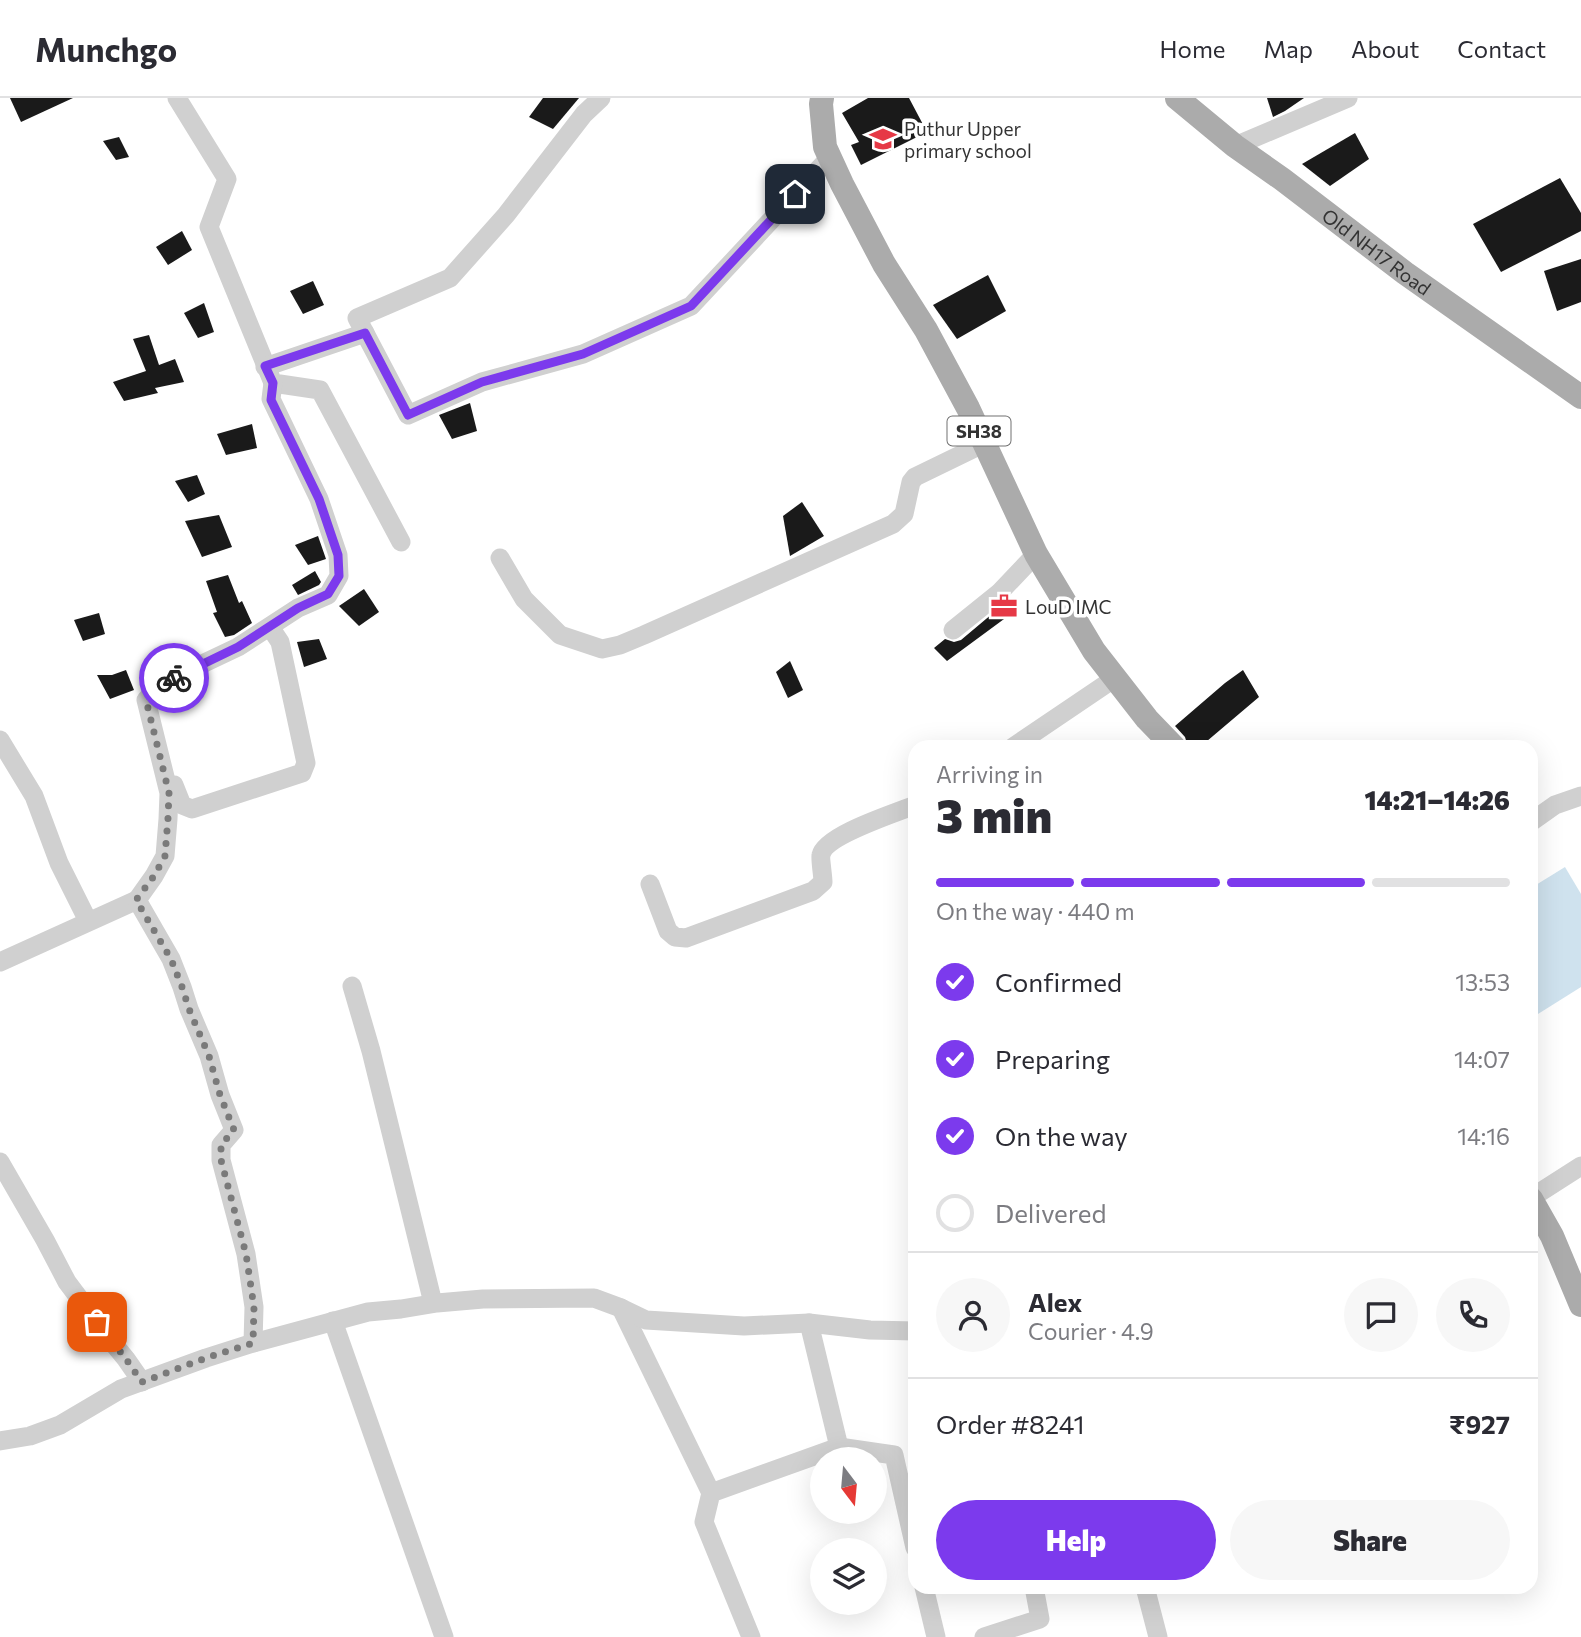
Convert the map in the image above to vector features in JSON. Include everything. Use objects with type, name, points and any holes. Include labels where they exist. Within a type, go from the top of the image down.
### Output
[{"type":"main road","name":"SH38","points":[[822,98],[825,147],[842,184],[884,264],[926,330],[968,408],[1036,554],[1094,651],[1147,719],[1167,740]]},
{"type":"main road","name":"Old NH17 Road","points":[[1177,98],[1235,146],[1405,272],[1581,397]]},
{"type":"main road","points":[[1538,1211],[1552,1236],[1581,1305]]},
{"type":"street","points":[[0,962],[136,900],[154,876],[165,856],[169,793],[146,700],[160,684],[238,647],[298,608],[328,594],[339,576],[338,555],[319,499],[271,400],[269,374],[209,227],[227,179],[177,98]]},
{"type":"street","points":[[601,98],[584,114],[506,215],[450,278],[358,318],[408,415],[482,382],[583,354],[691,306],[830,157]]},
{"type":"street","points":[[1235,146],[1348,98]]},
{"type":"street","points":[[269,374],[365,333]]},
{"type":"street","points":[[269,374],[320,390],[401,542]]},
{"type":"street","points":[[500,558],[524,599],[561,635],[602,649],[620,645],[893,524],[904,514],[911,482],[915,477],[985,443]]},
{"type":"street","points":[[953,630],[999,593],[1036,554]]},
{"type":"street","points":[[167,785],[174,785],[182,805],[192,809],[302,773],[306,763],[280,642],[270,627]]},
{"type":"street","points":[[1023,740],[1115,678]]},
{"type":"street","points":[[0,740],[34,796],[59,863],[88,921]]},
{"type":"street","points":[[1538,817],[1555,805],[1581,796]]},
{"type":"street","points":[[650,884],[668,931],[675,937],[687,938],[813,891],[823,882],[821,856],[826,844],[855,828],[908,808]]},
{"type":"street","points":[[136,900],[171,959],[209,1056],[234,1130],[221,1145],[221,1160],[246,1254],[254,1307],[253,1343]]},
{"type":"street","points":[[352,986],[371,1051],[433,1303]]},
{"type":"street","points":[[0,1162],[67,1283],[142,1382]]},
{"type":"street","points":[[1538,1194],[1581,1166]]},
{"type":"street","points":[[0,1441],[30,1436],[60,1425],[121,1389],[253,1343],[368,1312],[433,1303],[483,1299],[594,1298],[646,1320],[744,1326],[809,1324],[908,1331]]},
{"type":"street","points":[[621,1308],[712,1493],[704,1522],[751,1637]]},
{"type":"street","points":[[333,1321],[444,1637]]},
{"type":"street","points":[[809,1324],[839,1447]]},
{"type":"street","points":[[887,1454],[894,1455],[908,1517]]},
{"type":"street","points":[[712,1493],[810,1458]]},
{"type":"street","points":[[926,1594],[936,1637]]},
{"type":"street","points":[[984,1637],[1041,1619],[1036,1594]]},
{"type":"street","points":[[1147,1594],[1157,1637]]},
{"type":"water","points":[[1565,867],[1581,894],[1581,987],[1538,1014],[1538,884]]},
{"type":"building","points":[[10,98],[73,98],[21,122]]},
{"type":"building","points":[[543,98],[579,98],[553,129],[529,117]]},
{"type":"building","name":"Puthur Upper primary school","points":[[868,98],[909,98],[927,132],[861,165],[851,145],[859,142],[842,113]]},
{"type":"building","points":[[1267,98],[1304,98],[1273,117]]},
{"type":"building","points":[[1355,133],[1369,159],[1330,186],[1302,164]]},
{"type":"building","points":[[119,137],[129,157],[116,160],[103,141]]},
{"type":"building","points":[[1560,178],[1581,213],[1581,231],[1501,272],[1473,224]]},
{"type":"building","points":[[182,231],[192,250],[168,265],[156,247]]},
{"type":"building","points":[[1581,259],[1581,302],[1557,311],[1544,271]]},
{"type":"building","points":[[988,275],[1006,311],[957,339],[933,305]]},
{"type":"building","points":[[313,281],[324,305],[303,314],[290,291]]},
{"type":"building","points":[[204,303],[214,332],[198,338],[184,313]]},
{"type":"building","points":[[149,335],[159,365],[175,359],[184,382],[155,388],[158,393],[124,401],[113,382],[146,371],[133,339]]},
{"type":"building","points":[[470,403],[477,431],[452,439],[439,415]]},
{"type":"building","points":[[252,424],[257,448],[226,455],[217,434]]},
{"type":"building","points":[[197,475],[205,494],[188,502],[175,481]]},
{"type":"building","points":[[802,502],[824,536],[790,556],[783,516]]},
{"type":"building","points":[[219,515],[232,547],[202,557],[185,521]]},
{"type":"building","points":[[318,536],[326,559],[308,565],[295,545]]},
{"type":"building","points":[[315,571],[321,582],[319,585],[298,595],[292,585]]},
{"type":"building","points":[[228,575],[239,603],[242,601],[252,623],[234,635],[225,637],[213,613],[217,612],[206,581]]},
{"type":"building","points":[[364,589],[379,612],[359,626],[339,606]]},
{"type":"building","points":[[1011,598],[1019,608],[947,661],[934,648],[945,639],[954,642],[961,640]]},
{"type":"building","points":[[99,613],[105,634],[83,641],[74,620]]},
{"type":"building","points":[[319,639],[327,659],[304,667],[297,642]]},
{"type":"building","points":[[790,661],[803,690],[788,698],[776,672]]},
{"type":"building","points":[[126,670],[134,690],[110,699],[97,675],[112,675]]},
{"type":"building","points":[[1243,670],[1259,697],[1208,740],[1186,740],[1175,726]]},
{"type":"way so far","points":[[97,1322],[142,1382],[253,1343],[254,1307],[246,1254],[221,1160],[221,1145],[234,1130],[209,1056],[171,959],[136,900],[165,856],[168,818],[169,793],[146,700],[160,684],[174,678]]},
{"type":"place","name":"Puthur Upper primary school","points":[[883,139]]},
{"type":"place","name":"LouD IMC","points":[[1004,606]]},
{"type":"route","points":[[174,678],[238,647],[298,608],[328,594],[339,576],[338,555],[319,499],[271,400],[273,383],[265,366],[365,333],[408,415],[482,382],[583,354],[691,306],[795,194]]}]
